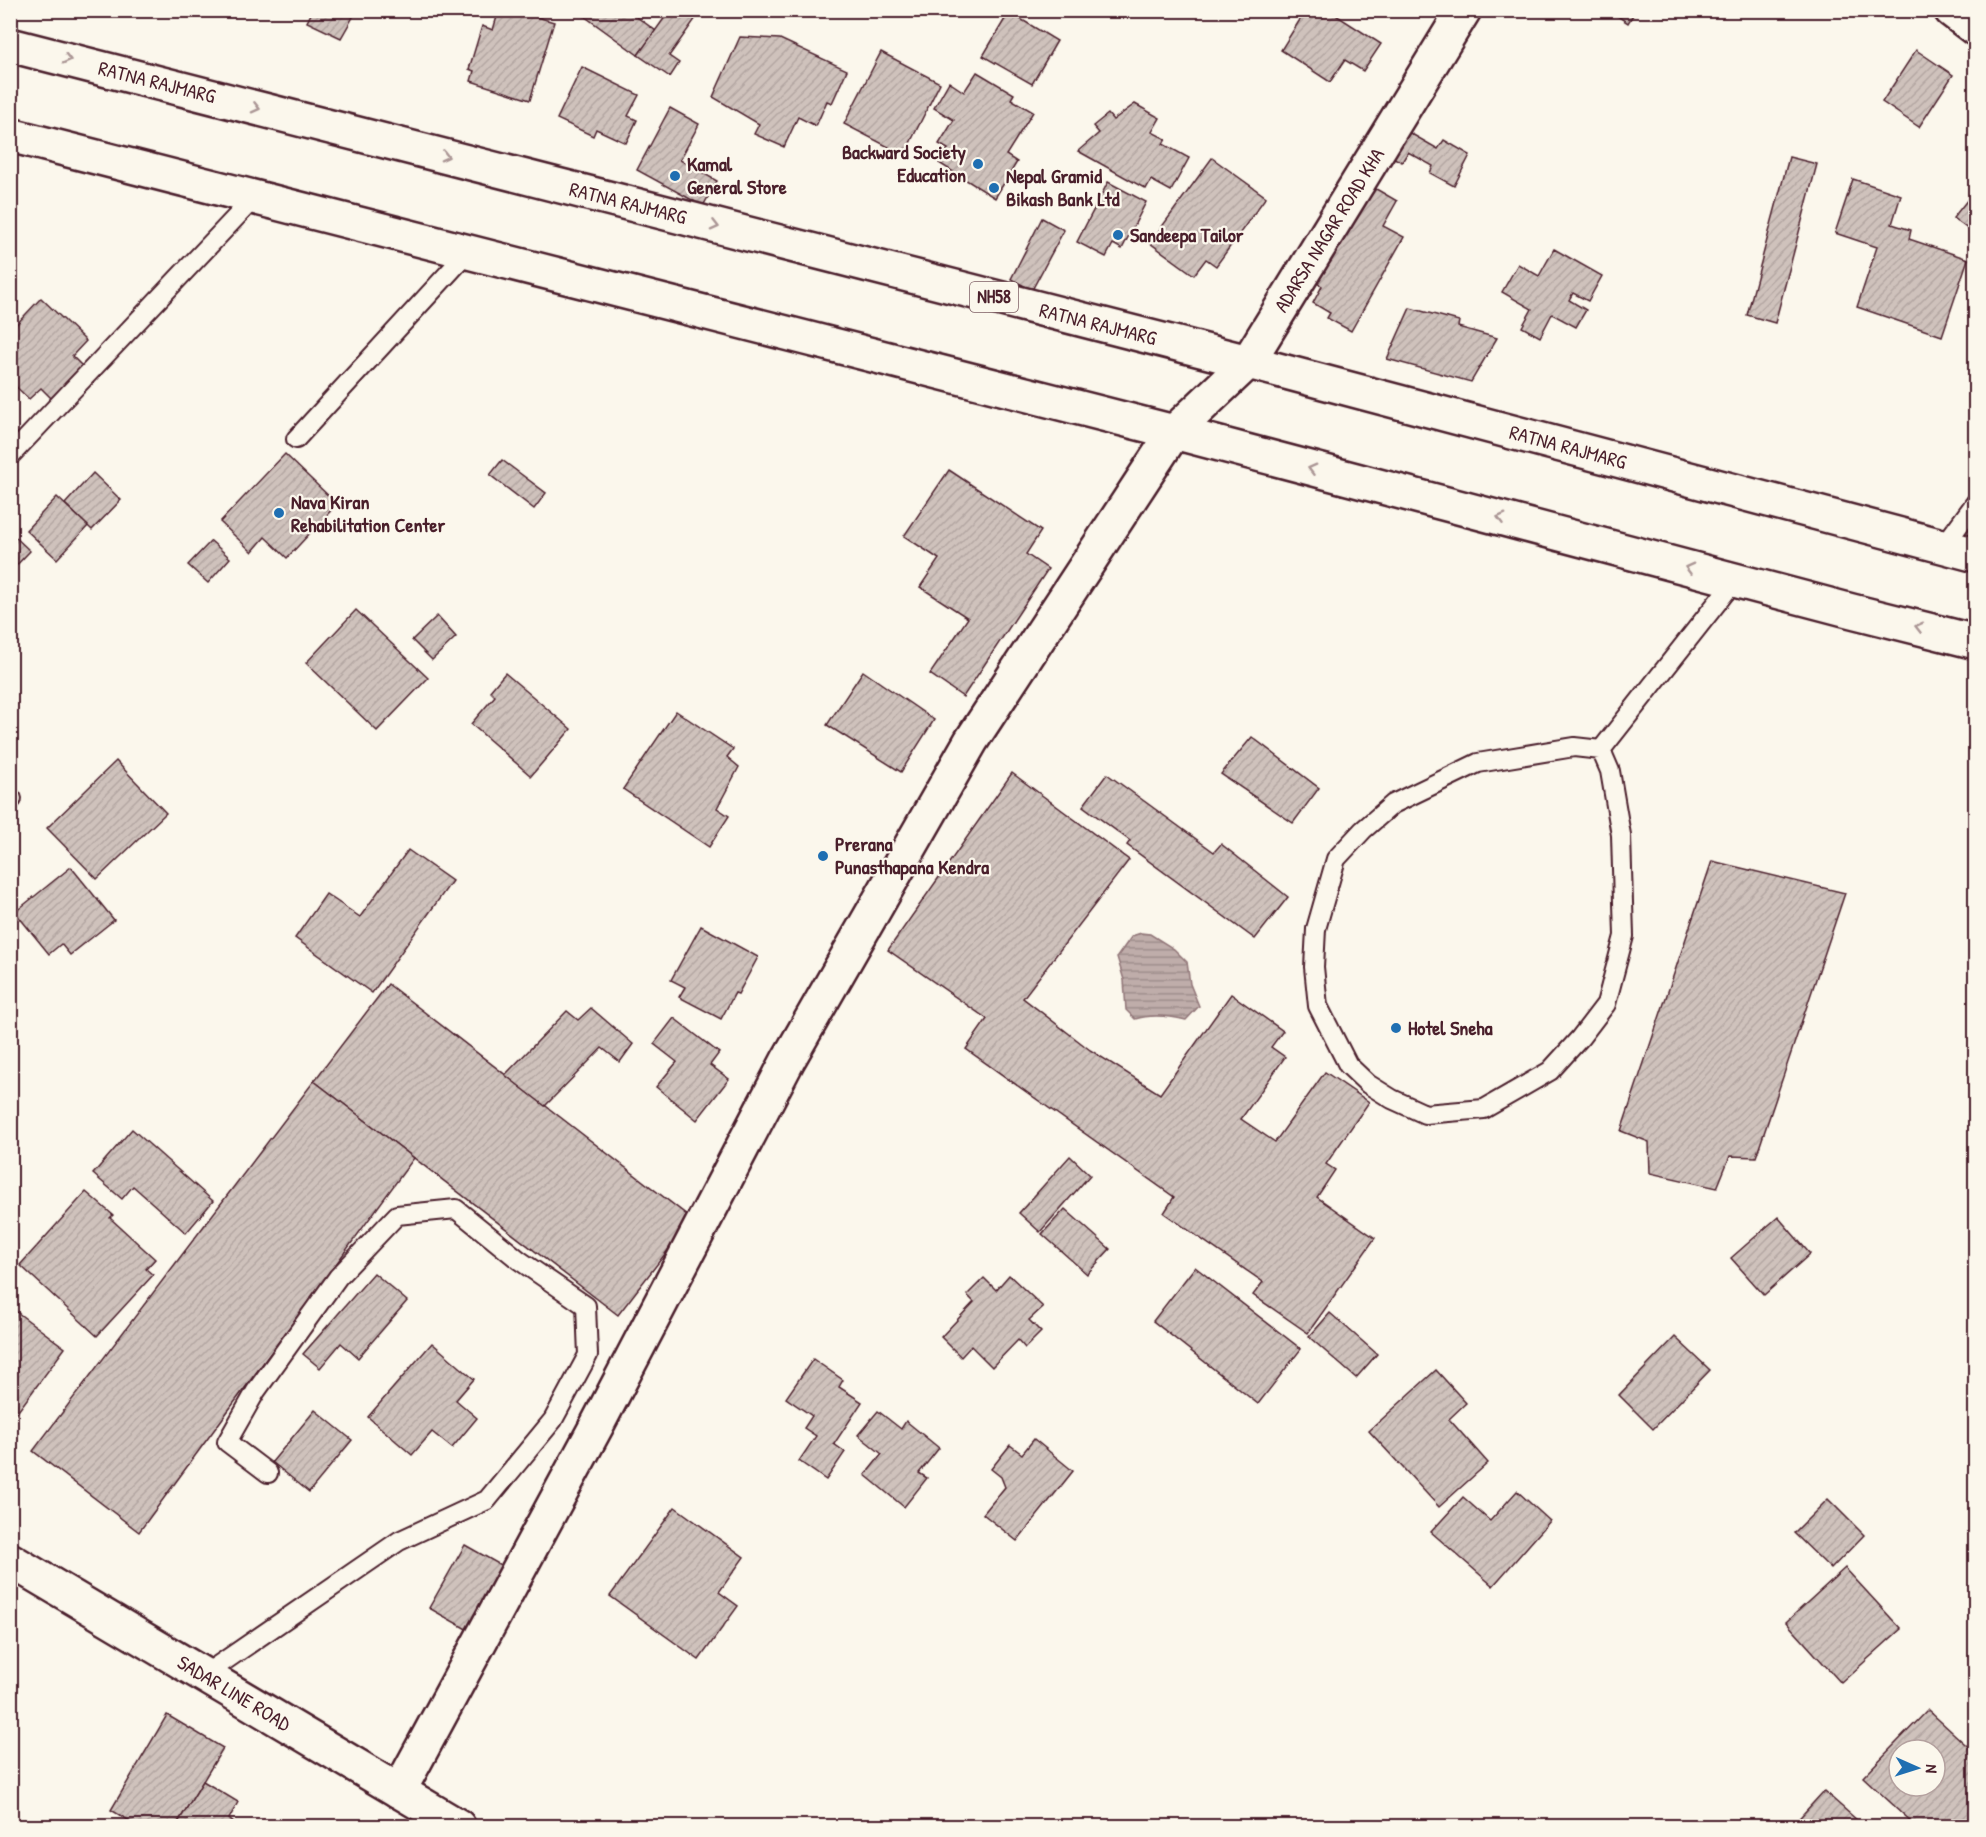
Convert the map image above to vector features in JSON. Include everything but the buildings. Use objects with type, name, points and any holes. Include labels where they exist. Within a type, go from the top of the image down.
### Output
[{"type":"main road","name":"ADARSA NAGAR ROAD KHA","points":[[399,1791],[602,1414],[788,1060],[971,741],[1174,432],[1248,362],[1464,10]]},
{"type":"main road","points":[[1951,10],[1976,29]]},
{"type":"main road","name":"RATNA RAJMARG","points":[[10,45],[1248,362],[1976,555]]},
{"type":"main road","points":[[10,135],[1174,432],[1976,642]]},
{"type":"main road","name":"SADAR LINE ROAD","points":[[10,1560],[458,1827]]},
{"type":"lane","points":[[10,456],[255,197]]},
{"type":"lane","points":[[296,439],[468,252]]},
{"type":"lane","points":[[1943,547],[1976,502]]},
{"type":"lane","points":[[1601,750],[1735,580]]},
{"type":"lane","points":[[1574,747],[1601,750],[1610,771],[1621,834],[1624,936],[1606,1004],[1580,1038],[1550,1071],[1484,1109],[1425,1114],[1392,1099],[1368,1084],[1347,1065],[1318,1006],[1314,967],[1316,929],[1336,859],[1363,830],[1393,804],[1478,763],[1574,747]]},
{"type":"lane","points":[[204,1675],[399,1540],[487,1500],[553,1420],[588,1355],[586,1306],[519,1260],[456,1209],[397,1215],[338,1277],[256,1391],[227,1442],[268,1473]]},
{"type":"shaded area","points":[[1141,933],[1150,934],[1174,949],[1187,962],[1190,984],[1199,1006],[1186,1020],[1160,1016],[1135,1019],[1126,1010],[1124,980],[1117,957],[1132,936]]},
{"type":"place","name":"Backward Society Education","points":[[978,164]]},
{"type":"place","name":"Kamal General Store","points":[[675,176]]},
{"type":"place","name":"Nepal Gramid Bikash Bank Ltd","points":[[994,188]]},
{"type":"place","name":"Sandeepa Tailor","points":[[1118,235]]},
{"type":"place","name":"Nava Kiran Rehabilitation Center","points":[[279,513]]},
{"type":"place","name":"Prerana Punasthapana Kendra","points":[[823,856]]},
{"type":"place","name":"Hotel Sneha","points":[[1396,1028]]}]
